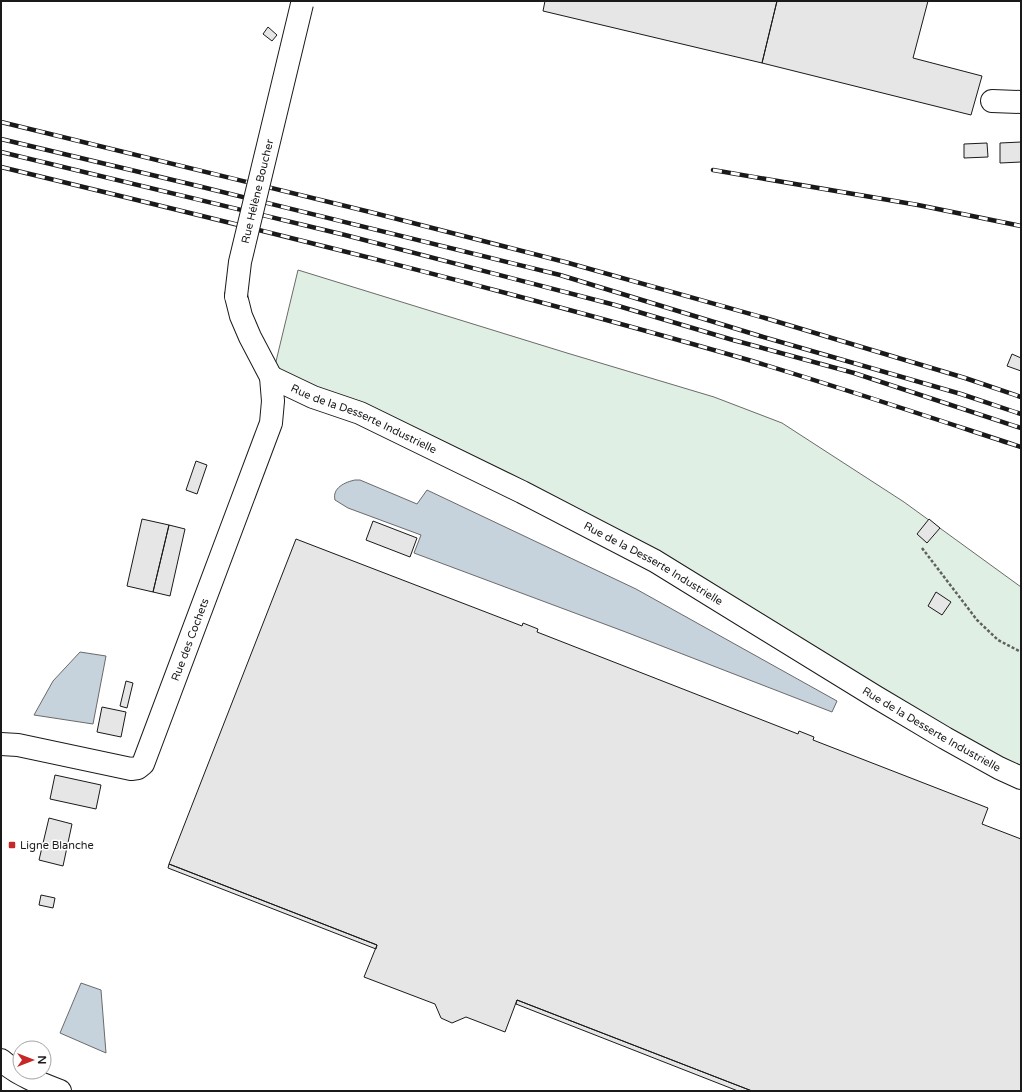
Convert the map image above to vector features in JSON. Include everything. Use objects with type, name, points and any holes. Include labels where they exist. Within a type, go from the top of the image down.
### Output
[{"type":"street","name":"Rue Hélène Boucher","points":[[271,376],[250,338],[240,316],[236,296],[240,262],[303,3]]},
{"type":"street","points":[[992,102],[1021,102]]},
{"type":"street","name":"Rue des Cochets","points":[[1,744],[18,745],[131,769],[138,768],[143,764],[271,423],[271,376]]},
{"type":"street","name":"Rue de la Desserte Industrielle","points":[[271,376],[313,396],[360,413],[522,492],[655,561],[938,735],[999,768],[1021,778]]},
{"type":"street","points":[[1,1060],[15,1071],[60,1091]]},
{"type":"path","points":[[922,548],[977,620],[998,640],[1021,652]]},
{"type":"green space","points":[[298,270],[714,397],[782,423],[904,502],[1021,587],[1021,780],[654,562],[272,378]]},
{"type":"shaded area","points":[[355,480],[360,480],[417,504],[427,490],[636,589],[837,701],[832,712],[623,631],[414,553],[421,535],[348,508],[335,500],[335,492],[340,486]]},
{"type":"shaded area","points":[[80,652],[106,656],[93,724],[34,715],[53,681]]},
{"type":"shaded area","points":[[81,983],[101,990],[106,1053],[60,1033]]},
{"type":"building","points":[[545,1],[777,1],[762,63],[543,11]]},
{"type":"building","points":[[777,1],[928,1],[913,58],[982,76],[971,115],[762,63]]},
{"type":"building","points":[[268,27],[277,35],[272,41],[263,34]]},
{"type":"building","points":[[1021,142],[1021,162],[1000,163],[1000,143]]},
{"type":"building","points":[[987,143],[988,157],[964,158],[964,144]]},
{"type":"building","points":[[1012,354],[1021,358],[1021,371],[1007,366]]},
{"type":"building","points":[[196,461],[207,465],[197,494],[186,490]]},
{"type":"building","points":[[142,519],[169,525],[153,592],[127,586]]},
{"type":"building","points":[[929,519],[940,528],[927,543],[917,534]]},
{"type":"building","points":[[373,521],[417,538],[410,557],[366,540]]},
{"type":"building","points":[[169,525],[185,529],[170,596],[153,592]]},
{"type":"building","points":[[296,539],[522,626],[523,623],[538,629],[537,632],[798,734],[799,731],[814,737],[813,740],[988,808],[982,824],[1021,839],[1021,1091],[752,1091],[517,1000],[505,1032],[466,1017],[452,1023],[441,1018],[435,1004],[364,977],[377,945],[169,864]]},
{"type":"building","points":[[936,592],[951,602],[942,615],[928,606]]},
{"type":"building","points":[[126,681],[133,683],[127,708],[120,706]]},
{"type":"building","points":[[102,707],[126,712],[121,737],[97,732]]},
{"type":"building","points":[[55,775],[101,785],[96,809],[50,799]]},
{"type":"building","points":[[49,818],[72,824],[63,866],[39,860]]},
{"type":"building","points":[[169,864],[377,945],[376,949],[168,868]]},
{"type":"building","points":[[41,895],[55,898],[53,908],[39,905]]},
{"type":"building","points":[[517,1000],[752,1091],[738,1091],[516,1004]]},
{"type":"railway","points":[[1,122],[370,212],[565,262],[765,318],[965,378],[1021,397]]},
{"type":"railway","points":[[1,139],[560,275],[760,336],[961,394],[1021,414]]},
{"type":"railway","points":[[1,152],[345,235],[615,305],[733,340],[854,373],[1021,428]]},
{"type":"railway","points":[[1,167],[378,260],[659,334],[786,371],[1021,447]]},
{"type":"railway","points":[[713,170],[918,205],[1021,226]]},
{"type":"place","name":"Ligne Blanche","points":[[12,845]]}]
